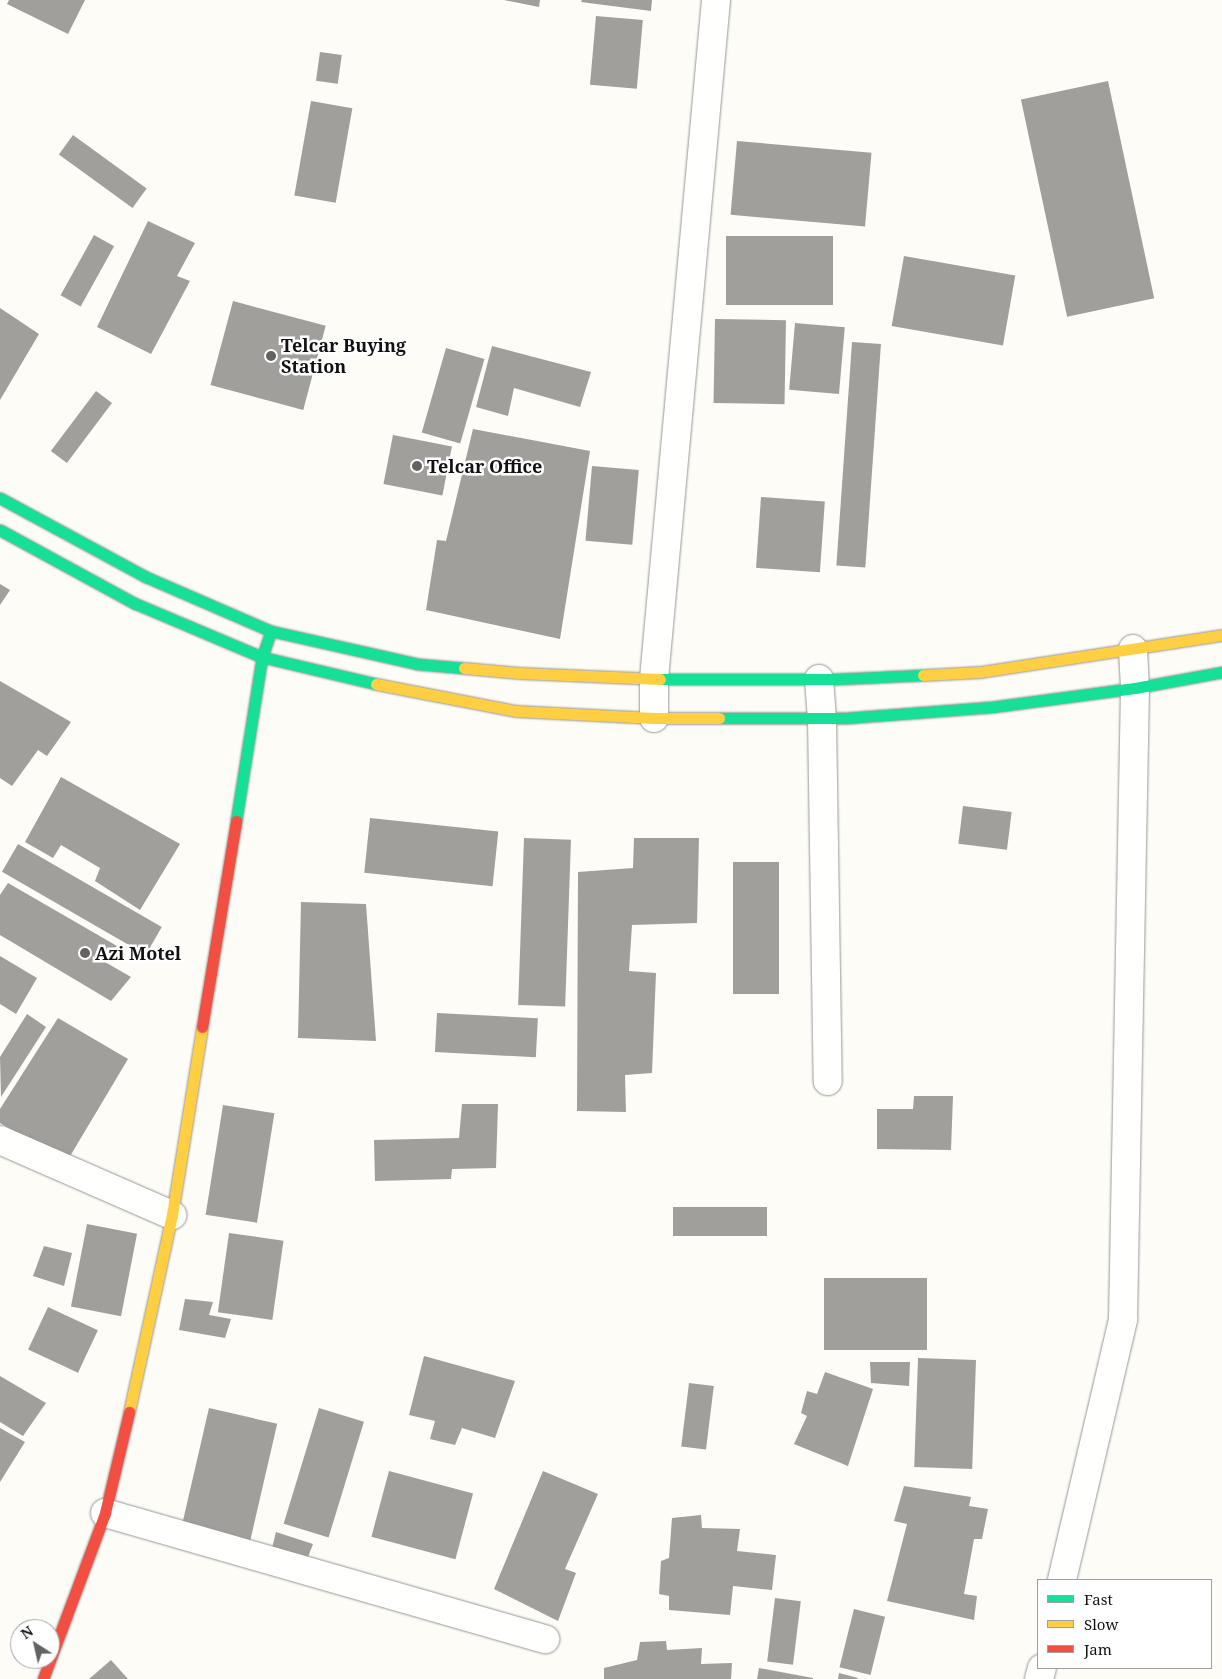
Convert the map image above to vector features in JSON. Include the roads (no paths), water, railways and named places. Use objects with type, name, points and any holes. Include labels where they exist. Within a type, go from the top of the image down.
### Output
[{"type":"main road","points":[[0,498],[146,577],[271,630],[418,664],[520,673],[654,679],[819,679],[980,672],[1222,636]]},
{"type":"main road","points":[[0,530],[134,603],[262,657],[412,692],[516,711],[654,718],[822,719],[992,707],[1135,688],[1222,672]]},
{"type":"main road","points":[[43,1679],[105,1513],[172,1215],[262,657],[271,630]]},
{"type":"street","points":[[654,718],[654,679],[716,0]]},
{"type":"street","points":[[1062,1579],[1122,1320],[1135,688],[1133,649]]},
{"type":"street","points":[[819,679],[822,719],[828,1081]]},
{"type":"street","points":[[0,1140],[172,1215]]},
{"type":"street","points":[[105,1513],[545,1639]]},
{"type":"place","name":"Telcar Buying Station","points":[[271,356]]},
{"type":"place","name":"Telcar Office","points":[[417,466]]},
{"type":"place","name":"Azi Motel","points":[[85,953]]}]
